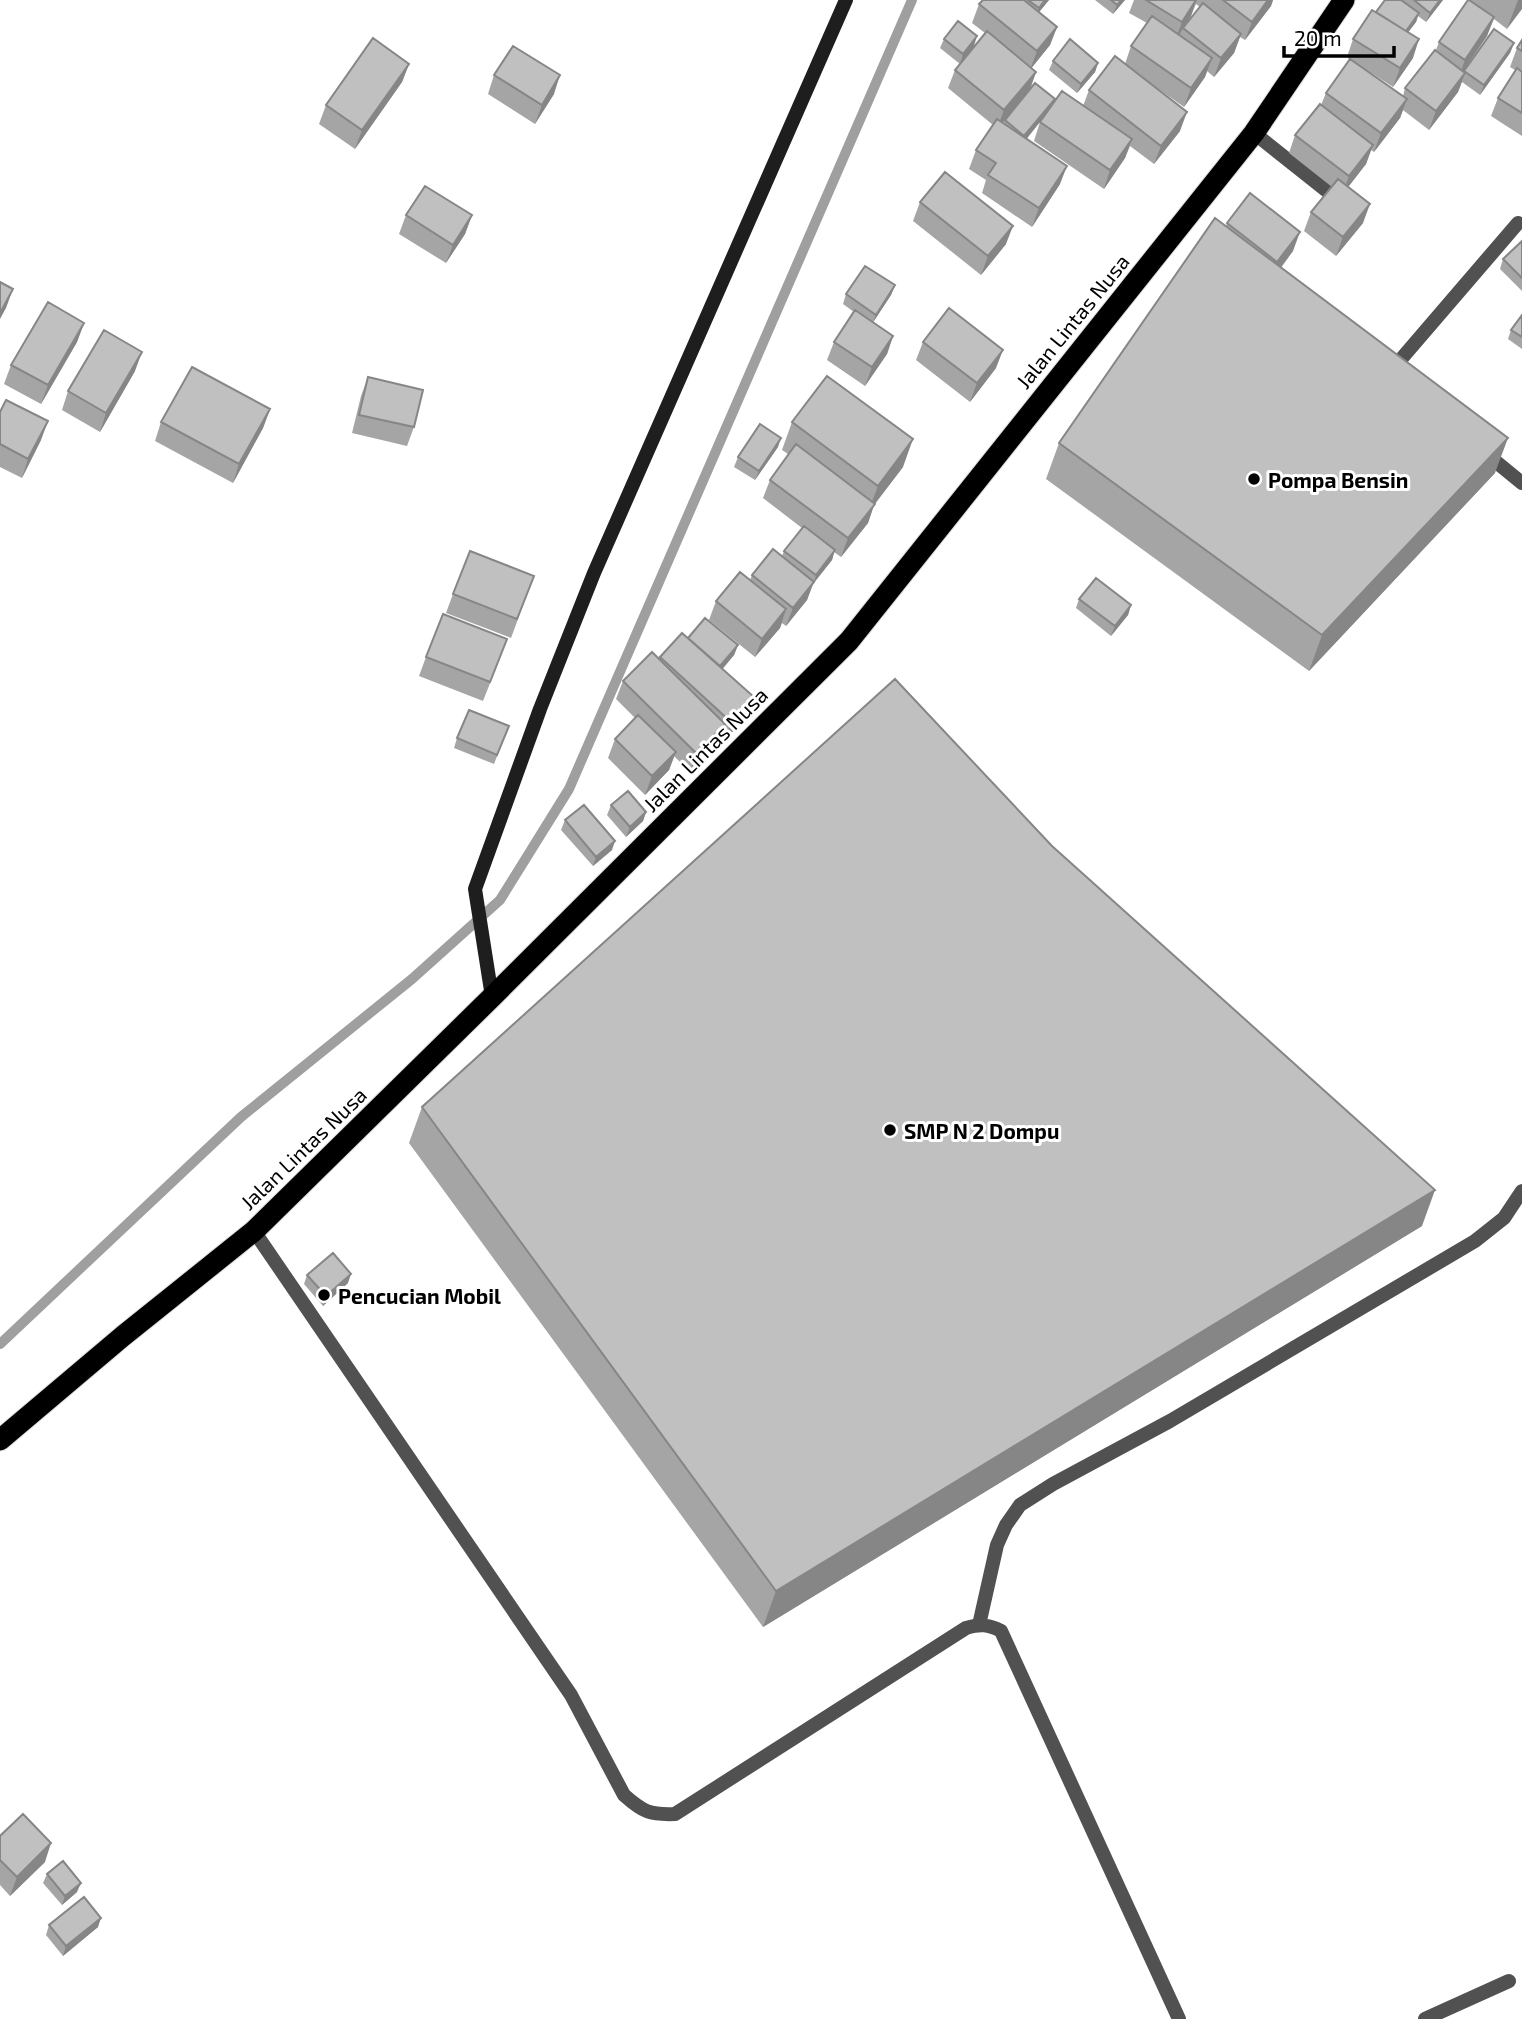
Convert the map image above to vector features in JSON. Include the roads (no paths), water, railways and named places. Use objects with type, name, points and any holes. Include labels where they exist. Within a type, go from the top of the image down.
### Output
[{"type":"highway","name":"Jalan Lintas Nusa","points":[[0,1440],[123,1336],[254,1231],[849,641],[1254,133],[1344,0]]},
{"type":"street","points":[[492,997],[475,889],[540,709],[589,585],[846,0]]},
{"type":"street","points":[[1254,133],[1327,191]]},
{"type":"street","points":[[1397,383],[1396,365],[1521,222]]},
{"type":"street","points":[[1470,441],[1522,483]]},
{"type":"street","points":[[978,1625],[997,1545],[1006,1525],[1020,1505],[1170,1421],[1475,1241],[1504,1218],[1522,1191]]},
{"type":"street","points":[[254,1231],[571,1695],[624,1795],[638,1807],[656,1815],[675,1814],[966,1628],[990,1625],[1001,1631],[1179,2019]]},
{"type":"street","points":[[1425,2019],[1509,1981]]},
{"type":"waterway","points":[[0,1344],[241,1117],[412,979],[500,900],[569,789],[912,0]]},
{"type":"place","name":"Pompa Bensin","points":[[1254,479]]},
{"type":"place","name":"SMP N 2 Dompu","points":[[890,1130]]},
{"type":"place","name":"Pencucian Mobil","points":[[324,1295]]}]
